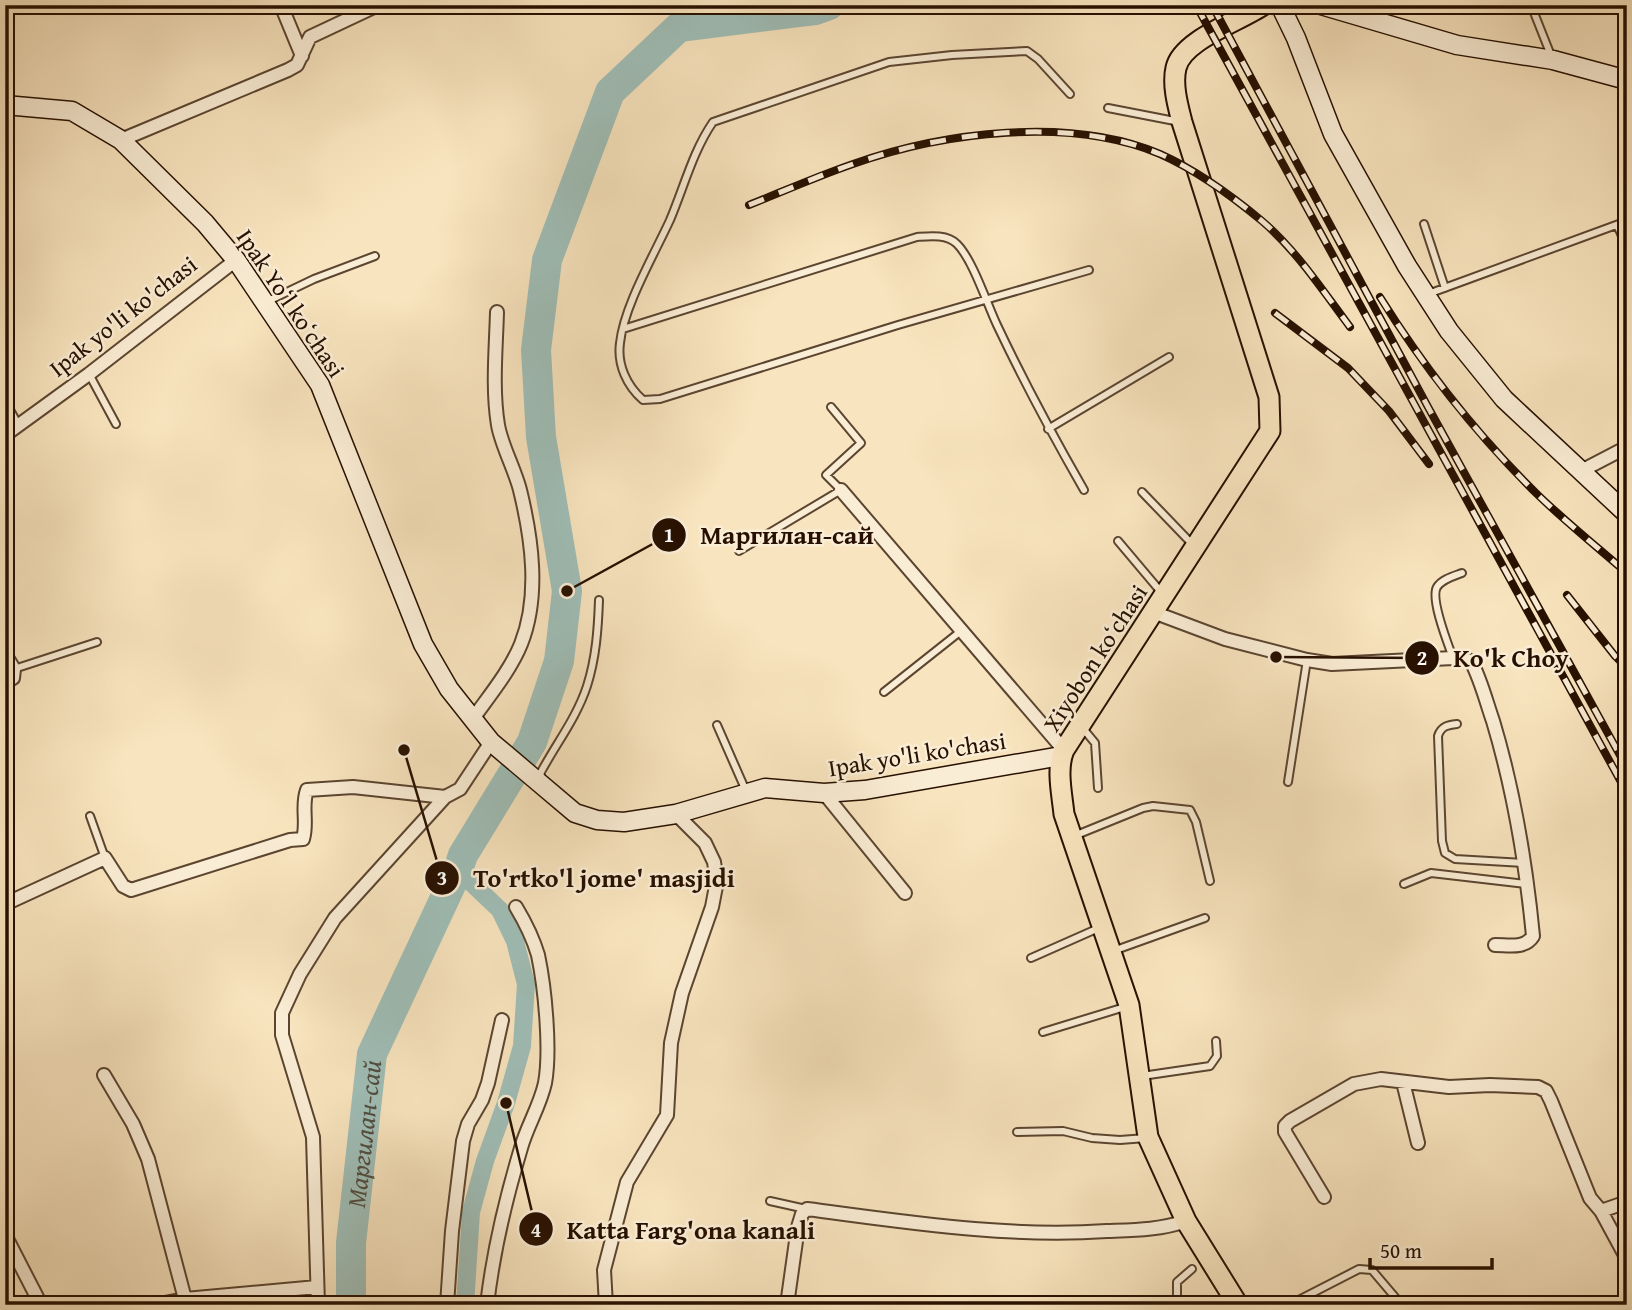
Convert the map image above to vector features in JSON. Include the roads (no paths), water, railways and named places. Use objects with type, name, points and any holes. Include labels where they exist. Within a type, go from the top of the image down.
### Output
[{"type":"main road","name":"Xiyobon koʻchasi","points":[[1238,1305],[1186,1221],[1148,1138],[1129,1005],[1063,805],[1062,753],[1270,431],[1269,397],[1182,122],[1177,98],[1176,67],[1187,49],[1263,5]]},
{"type":"street","points":[[281,5],[302,57]]},
{"type":"street","points":[[121,139],[288,70],[297,65],[310,37],[378,5]]},
{"type":"street","points":[[1280,5],[1296,38],[1333,134],[1449,331],[1504,399],[1627,514]]},
{"type":"street","points":[[1321,5],[1457,45],[1553,60],[1627,80]]},
{"type":"street","name":"Ipak Yoʻl koʻchasi","points":[[5,105],[72,111],[121,139],[205,223],[236,260],[320,385],[423,644],[449,689],[472,720],[508,757]]},
{"type":"street","name":"Ipak yo'li ko'chasi","points":[[5,435],[89,374],[236,260]]},
{"type":"street","points":[[472,720],[499,683],[521,643],[531,602],[531,538],[520,488],[498,427],[495,390],[497,312]]},
{"type":"street","points":[[1581,471],[1627,447]]},
{"type":"street","points":[[841,490],[962,629],[1062,753]]},
{"type":"street","points":[[1159,604],[1225,639],[1307,660],[1332,664],[1453,658],[1471,661],[1478,675],[1501,749],[1525,863],[1533,936],[1529,943],[1522,945],[1495,945]]},
{"type":"street","points":[[5,654],[14,669],[13,678],[5,683]]},
{"type":"street","points":[[317,1305],[313,1137],[282,1035],[282,1013],[300,974],[335,918],[445,797],[460,789],[491,742]]},
{"type":"street","name":"Ipak yo'li ko'chasi","points":[[508,757],[575,813],[597,820],[624,822],[676,814],[765,788],[824,793],[865,790],[1062,753]]},
{"type":"street","points":[[5,904],[105,858],[123,886],[131,890],[290,840],[303,839],[306,829],[304,798],[307,790],[353,786],[445,797]]},
{"type":"street","points":[[824,793],[905,893]]},
{"type":"street","points":[[606,1305],[604,1270],[627,1182],[667,1115],[671,1043],[682,993],[712,907],[717,881],[714,862],[705,843],[676,814]]},
{"type":"street","points":[[487,1305],[501,1229],[521,1146],[545,1082],[547,1056],[544,997],[537,954],[527,925],[516,907]]},
{"type":"street","points":[[447,1305],[452,1231],[463,1140],[488,1083],[502,1020]]},
{"type":"street","points":[[104,1075],[134,1125],[148,1159],[185,1300]]},
{"type":"street","points":[[1324,1197],[1285,1132],[1285,1126],[1354,1084],[1381,1079],[1449,1087],[1538,1087],[1545,1091],[1590,1198],[1601,1211],[1627,1259]]},
{"type":"street","points":[[1403,1082],[1418,1143]]},
{"type":"street","points":[[1601,1211],[1627,1202]]},
{"type":"street","points":[[787,1305],[798,1227],[802,1214],[807,1209],[969,1229],[1066,1234],[1167,1227],[1186,1221]]},
{"type":"street","points":[[5,1235],[41,1305]]},
{"type":"street","points":[[153,1305],[317,1287]]},
{"type":"lane","points":[[1531,5],[1553,60]]},
{"type":"lane","points":[[1070,94],[1038,59],[1027,51],[952,55],[889,62],[713,122],[702,138],[623,329],[619,345],[621,368],[633,391],[643,400],[660,399],[898,325],[1090,270]]},
{"type":"lane","points":[[1108,108],[1182,122]]},
{"type":"lane","points":[[1426,295],[1627,221]]},
{"type":"lane","points":[[1424,224],[1445,288]]},
{"type":"lane","points":[[1617,225],[1627,247]]},
{"type":"lane","points":[[623,329],[917,237],[937,235],[956,243],[969,262],[1048,429],[1084,490]]},
{"type":"lane","points":[[264,303],[314,279],[375,256]]},
{"type":"lane","points":[[1048,429],[1169,356]]},
{"type":"lane","points":[[89,374],[116,424]]},
{"type":"lane","points":[[5,401],[19,426]]},
{"type":"lane","points":[[739,551],[841,490],[826,475],[861,443],[831,407]]},
{"type":"lane","points":[[1142,492],[1195,547]]},
{"type":"lane","points":[[1118,541],[1159,604]]},
{"type":"lane","points":[[1453,658],[1435,599],[1436,588],[1462,573]]},
{"type":"lane","points":[[542,787],[541,772],[565,732],[586,687],[597,642],[599,600]]},
{"type":"lane","points":[[884,692],[962,629]]},
{"type":"lane","points":[[14,669],[97,642]]},
{"type":"lane","points":[[1288,782],[1307,660]]},
{"type":"lane","points":[[1457,724],[1445,726],[1439,730],[1438,736],[1442,841],[1446,853],[1455,859],[1525,863]]},
{"type":"lane","points":[[717,725],[746,793]]},
{"type":"lane","points":[[1080,725],[1095,743],[1098,788]]},
{"type":"lane","points":[[1072,837],[1143,808],[1153,806],[1190,810],[1196,822],[1210,881]]},
{"type":"lane","points":[[90,816],[105,858]]},
{"type":"lane","points":[[1404,884],[1431,873],[1528,884]]},
{"type":"lane","points":[[1111,951],[1205,918]]},
{"type":"lane","points":[[1031,958],[1102,927]]},
{"type":"lane","points":[[1043,1032],[1129,1005]]},
{"type":"lane","points":[[1140,1076],[1210,1066],[1217,1056],[1216,1041]]},
{"type":"lane","points":[[1017,1132],[1063,1131],[1092,1138],[1120,1140],[1148,1138]]},
{"type":"lane","points":[[770,1201],[807,1209]]},
{"type":"lane","points":[[1289,1305],[1365,1268],[1372,1270],[1400,1303]]},
{"type":"lane","points":[[1181,1305],[1177,1295],[1177,1282],[1192,1269]]},
{"type":"waterway","name":"Маргилан-сай","points":[[351,1305],[351,1243],[372,1054],[463,855],[532,742],[559,661],[567,591],[541,437],[536,350],[547,260],[610,92],[679,27],[815,10],[829,5]]},
{"type":"waterway","points":[[458,870],[500,910],[515,941],[526,984],[522,1046],[471,1212],[465,1305]]},
{"type":"railway","points":[[1196,5],[1627,793]]},
{"type":"railway","points":[[1212,5],[1428,407],[1627,768]]},
{"type":"railway","points":[[749,205],[888,153],[966,137],[1047,132],[1087,135],[1125,142],[1160,154],[1187,168],[1262,221],[1298,258],[1350,327]]},
{"type":"railway","points":[[1380,297],[1415,350],[1494,449],[1549,505],[1627,573]]},
{"type":"railway","points":[[1275,313],[1348,368],[1389,411],[1429,464]]},
{"type":"railway","points":[[1567,595],[1627,668]]},
{"type":"place","name":"Маргилан-сай","points":[[567,591]]},
{"type":"place","name":"Ko'k Choy","points":[[1276,657]]},
{"type":"place","name":"To'rtko'l jome' masjidi","points":[[404,750]]},
{"type":"place","name":"Katta Farg'ona kanali","points":[[506,1103]]}]
